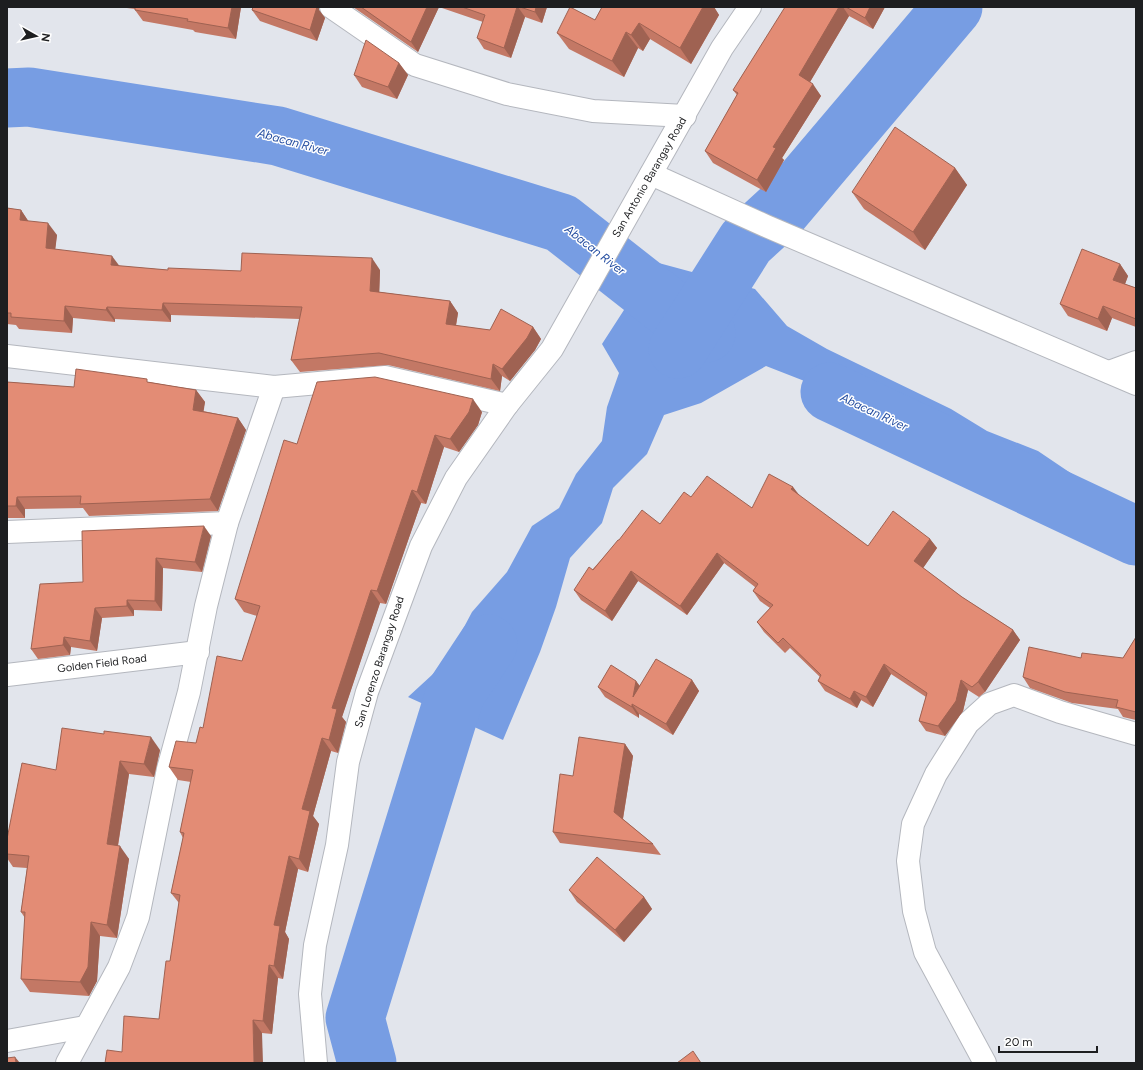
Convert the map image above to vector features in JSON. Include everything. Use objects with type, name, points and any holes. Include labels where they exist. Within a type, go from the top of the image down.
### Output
[{"type":"street","points":[[331,7],[415,65],[507,94],[593,111],[685,116]]},
{"type":"street","name":"San Antonio Barangay Road","points":[[552,349],[685,116],[722,48],[750,7]]},
{"type":"street","points":[[646,183],[766,226],[1136,384]]},
{"type":"street","name":"San Lorenzo Barangay Road","points":[[316,1063],[310,994],[315,945],[337,845],[348,762],[367,692],[421,546],[456,478],[507,405],[552,349]]},
{"type":"street","points":[[7,356],[274,387],[385,378],[507,405]]},
{"type":"street","points":[[1108,372],[1136,362]]},
{"type":"street","points":[[67,1063],[85,1027],[119,967],[138,917],[166,776],[198,652],[206,606],[227,523],[274,387]]},
{"type":"street","points":[[7,532],[227,523]]},
{"type":"street","name":"Golden Field Road","points":[[7,675],[198,652]]},
{"type":"street","points":[[985,1063],[925,952],[914,911],[908,861],[913,824],[936,774],[968,724],[989,704],[1014,695],[1060,712],[1136,734]]},
{"type":"street","points":[[7,1041],[85,1027]]},
{"type":"water","points":[[655,262],[755,289],[787,326],[827,349],[951,409],[987,431],[1038,451],[1112,501],[1136,509],[1136,553],[1069,517],[941,439],[863,414],[807,382],[766,366],[701,403],[664,415],[647,454],[613,488],[602,523],[570,558],[556,607],[540,652],[503,740],[408,697],[445,663],[472,612],[507,572],[532,526],[559,508],[576,474],[602,441],[607,407],[619,373],[602,344]]},
{"type":"building","points":[[135,7],[232,7],[228,28],[187,21],[188,19],[135,10]]},
{"type":"building","points":[[253,7],[317,7],[310,30],[252,10]]},
{"type":"building","points":[[361,7],[427,7],[411,42]]},
{"type":"building","points":[[462,7],[517,7],[504,48],[477,38],[485,15]]},
{"type":"building","points":[[520,7],[536,7],[535,12]]},
{"type":"building","points":[[570,7],[595,20],[602,7],[703,7],[680,48],[639,23],[631,35],[626,32],[612,61],[557,33]]},
{"type":"building","points":[[785,7],[839,7],[799,75],[813,84],[773,147],[776,148],[757,180],[705,151],[738,93],[733,90]]},
{"type":"building","points":[[846,7],[870,7],[865,18]]},
{"type":"building","points":[[366,40],[399,63],[388,87],[354,75]]},
{"type":"building","points":[[895,127],[955,168],[913,232],[852,192]]},
{"type":"building","points":[[7,208],[21,210],[20,220],[48,223],[46,248],[112,256],[111,265],[168,270],[168,268],[241,271],[242,253],[372,258],[370,291],[450,301],[446,324],[490,330],[501,309],[533,327],[527,338],[502,369],[493,364],[491,379],[379,353],[291,360],[302,307],[163,303],[162,310],[107,307],[106,310],[65,306],[64,321],[11,317],[11,313],[7,313]]},
{"type":"building","points":[[1082,249],[1120,264],[1113,280],[1136,288],[1136,319],[1103,306],[1098,319],[1060,304]]},
{"type":"building","points":[[76,369],[147,379],[147,382],[196,390],[193,410],[238,418],[210,499],[80,504],[81,496],[17,497],[16,506],[7,506],[7,382],[74,387]]},
{"type":"building","points":[[375,377],[473,399],[469,412],[450,439],[435,435],[417,492],[412,490],[377,591],[371,590],[332,708],[337,709],[329,740],[322,738],[302,809],[310,811],[299,859],[289,856],[274,925],[280,926],[274,966],[269,965],[263,1021],[253,1020],[254,1063],[105,1063],[107,1050],[122,1052],[124,1016],[159,1019],[166,961],[170,961],[180,895],[171,893],[184,833],[180,832],[193,770],[169,767],[176,741],[196,743],[200,727],[203,728],[217,656],[242,661],[260,606],[235,599],[284,440],[297,444],[317,382]]},
{"type":"building","points":[[769,474],[793,487],[791,489],[868,546],[893,511],[930,539],[914,561],[962,597],[1013,630],[978,682],[972,687],[961,680],[956,701],[938,726],[919,721],[927,693],[884,664],[866,697],[854,691],[850,699],[818,681],[821,675],[783,638],[778,643],[757,622],[773,605],[753,591],[758,584],[717,553],[680,606],[631,571],[605,611],[574,590],[589,567],[593,570],[642,510],[660,524],[684,492],[691,497],[707,476],[752,508]]},
{"type":"building","points":[[204,526],[195,562],[156,558],[155,601],[127,600],[127,606],[95,608],[90,641],[64,637],[63,645],[31,649],[40,584],[83,582],[82,531]]},
{"type":"building","points":[[1136,637],[1136,712],[1116,707],[1118,700],[1065,692],[1023,677],[1029,647],[1081,658],[1082,653],[1123,658]]},
{"type":"building","points":[[656,659],[692,680],[666,724],[632,704],[632,707],[598,687],[611,665],[636,681],[633,697]]},
{"type":"building","points":[[62,728],[104,734],[104,731],[151,737],[144,764],[120,761],[107,844],[120,846],[107,925],[91,922],[88,967],[80,982],[21,979],[25,912],[21,912],[29,856],[7,854],[7,839],[22,763],[56,770]]},
{"type":"building","points":[[579,737],[625,744],[614,812],[653,844],[553,832],[560,774],[573,776]]},
{"type":"building","points":[[597,857],[644,897],[615,930],[569,890]]},
{"type":"building","points":[[693,1051],[701,1063],[677,1063]]},
{"type":"building","points":[[15,1057],[16,1063],[7,1063],[7,1058]]},
{"type":"waterway","points":[[678,349],[746,242],[782,209],[953,7]]},
{"type":"waterway","name":"Abacan River","points":[[7,98],[29,97],[278,136],[561,223],[691,325],[706,333]]},
{"type":"waterway","name":"Abacan River","points":[[830,392],[1136,536]]},
{"type":"waterway","points":[[367,1063],[355,1018],[455,694],[488,644]]}]
